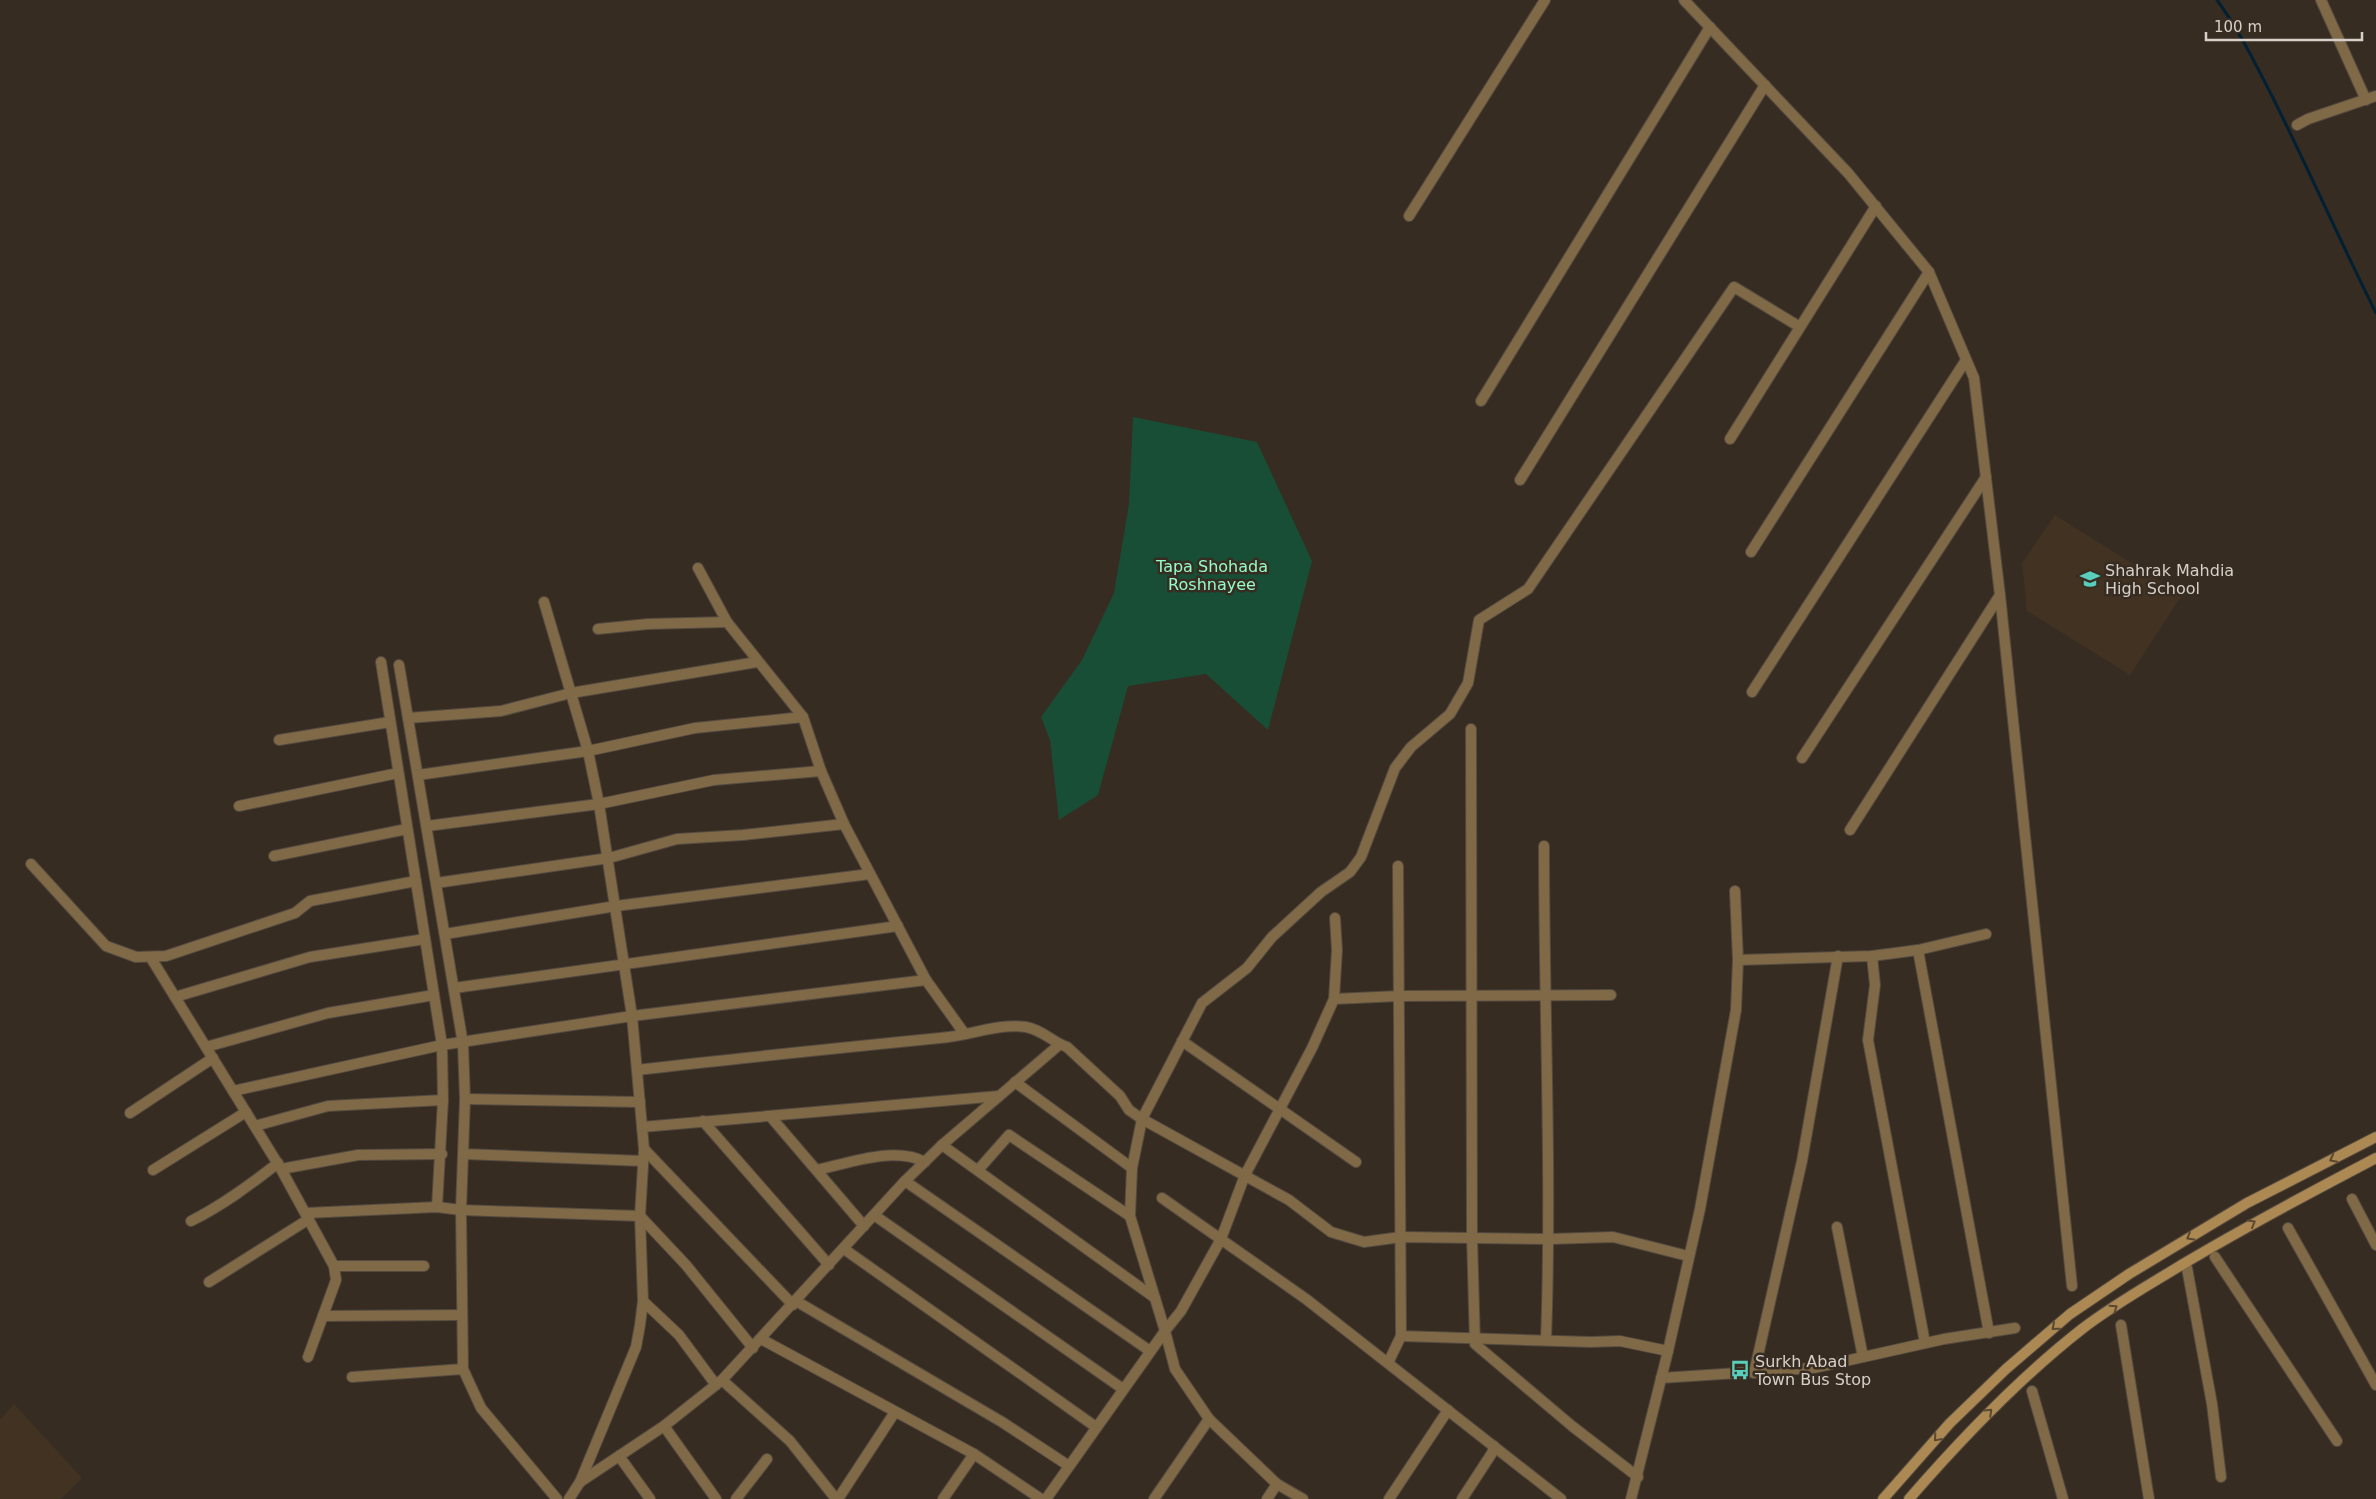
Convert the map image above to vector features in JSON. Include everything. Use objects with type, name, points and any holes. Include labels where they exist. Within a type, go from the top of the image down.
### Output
[{"type":"main road","points":[[1883,1499],[1950,1423],[2006,1369],[2070,1314],[2129,1274],[2247,1203],[2376,1137]]},
{"type":"main road","points":[[1909,1499],[1964,1436],[2019,1383],[2082,1329],[2140,1290],[2256,1221],[2376,1158]]},
{"type":"street","points":[[1409,216],[1546,0]]},
{"type":"street","points":[[1684,0],[1848,173],[1930,272],[1974,378],[2000,595],[2072,1286]]},
{"type":"street","points":[[2297,125],[2308,119],[2371,98],[2321,0]]},
{"type":"street","points":[[1481,400],[1710,27]]},
{"type":"street","points":[[1520,480],[1765,85]]},
{"type":"street","points":[[1730,439],[1876,206]]},
{"type":"street","points":[[1751,552],[1930,272]]},
{"type":"street","points":[[1303,1499],[1277,1484],[1209,1420],[1175,1369],[1130,1216],[1132,1168],[1142,1119],[1202,1003],[1248,968],[1272,937],[1321,892],[1350,872],[1361,857],[1395,768],[1411,747],[1450,714],[1468,683],[1479,620],[1528,589],[1734,287],[1800,327]]},
{"type":"street","points":[[1752,692],[1966,360]]},
{"type":"street","points":[[1802,758],[1986,477]]},
{"type":"street","points":[[698,568],[727,622],[757,662],[803,717],[821,771],[844,824],[926,980],[964,1033]]},
{"type":"street","points":[[1850,830],[2000,595]]},
{"type":"street","points":[[544,602],[588,751],[609,858],[632,1016],[644,1149],[640,1216],[643,1301],[636,1347],[580,1482],[569,1499]]},
{"type":"street","points":[[598,629],[648,624],[727,622]]},
{"type":"street","points":[[381,662],[442,1045],[442,1154],[437,1207]]},
{"type":"street","points":[[408,718],[501,711],[571,693],[757,662]]},
{"type":"street","points":[[400,665],[463,1044],[465,1099],[461,1210],[464,1369],[481,1408],[557,1499]]},
{"type":"street","points":[[418,775],[588,751],[695,728],[803,717]]},
{"type":"street","points":[[279,740],[390,722]]},
{"type":"street","points":[[1471,729],[1472,1237],[1475,1344],[1638,1478]]},
{"type":"street","points":[[427,826],[599,804],[714,780],[821,771]]},
{"type":"street","points":[[239,806],[398,773]]},
{"type":"street","points":[[436,883],[609,858],[677,840],[844,824]]},
{"type":"street","points":[[274,856],[407,829]]},
{"type":"street","points":[[1544,846],[1544,995],[1550,1239],[1546,1340]]},
{"type":"street","points":[[31,864],[106,946],[136,957],[151,958],[166,956],[295,913],[310,901],[416,881]]},
{"type":"street","points":[[1388,1363],[1401,1336],[1398,866]]},
{"type":"street","points":[[445,934],[616,906],[870,874]]},
{"type":"street","points":[[1631,1499],[1638,1478],[1700,1209],[1736,1010],[1738,960],[1735,891]]},
{"type":"street","points":[[1046,1499],[1150,1351],[1181,1311],[1221,1239],[1245,1174],[1312,1048],[1334,999],[1337,950],[1335,918]]},
{"type":"street","points":[[454,988],[898,926]]},
{"type":"street","points":[[1738,960],[1872,956],[1918,950],[1986,934]]},
{"type":"street","points":[[175,997],[310,957],[425,938]]},
{"type":"street","points":[[1918,950],[1988,1333]]},
{"type":"street","points":[[1754,1373],[1802,1161],[1838,956]]},
{"type":"street","points":[[1872,956],[1874,985],[1868,1040],[1925,1344]]},
{"type":"street","points":[[151,958],[280,1166],[334,1266],[336,1280],[308,1357]]},
{"type":"street","points":[[233,1091],[442,1045],[463,1044],[632,1016],[926,980]]},
{"type":"street","points":[[206,1047],[328,1013],[434,995]]},
{"type":"street","points":[[1334,999],[1399,996],[1611,995]]},
{"type":"street","points":[[637,1070],[795,1052],[947,1038],[995,1026],[1027,1027],[1045,1033],[1059,1045],[1066,1047],[1120,1096],[1129,1110],[1142,1119],[1245,1174],[1289,1200],[1331,1232],[1364,1242],[1401,1237],[1550,1239],[1613,1237],[1688,1256]]},
{"type":"street","points":[[1182,1041],[1356,1162]]},
{"type":"street","points":[[580,1482],[664,1426],[719,1383],[761,1340],[905,1181],[942,1144],[1059,1045]]},
{"type":"street","points":[[130,1113],[213,1058]]},
{"type":"street","points":[[1015,1082],[1132,1168]]},
{"type":"street","points":[[642,1127],[1000,1096]]},
{"type":"street","points":[[465,1099],[640,1102]]},
{"type":"street","points":[[255,1126],[328,1106],[443,1100]]},
{"type":"street","points":[[153,1170],[246,1112]]},
{"type":"street","points":[[770,1116],[864,1226]]},
{"type":"street","points":[[702,1121],[829,1265]]},
{"type":"street","points":[[978,1170],[1005,1136],[1009,1134],[1130,1216]]},
{"type":"street","points":[[942,1144],[1155,1298]]},
{"type":"street","points":[[644,1149],[794,1303],[1002,1422],[1069,1466]]},
{"type":"street","points":[[191,1221],[212,1211],[280,1166],[358,1156],[442,1154]]},
{"type":"street","points":[[463,1154],[643,1161]]},
{"type":"street","points":[[817,1170],[883,1156],[913,1156],[925,1162]]},
{"type":"street","points":[[905,1181],[1150,1351]]},
{"type":"street","points":[[1162,1198],[1306,1299],[1561,1499]]},
{"type":"street","points":[[2352,1199],[2376,1245]]},
{"type":"street","points":[[209,1282],[307,1216],[437,1207],[461,1210],[640,1216],[686,1265],[753,1348]]},
{"type":"street","points":[[874,1215],[1123,1389]]},
{"type":"street","points":[[1837,1227],[1863,1357]]},
{"type":"street","points":[[2288,1228],[2376,1385]]},
{"type":"street","points":[[844,1249],[1096,1427]]},
{"type":"street","points":[[2215,1257],[2337,1441]]},
{"type":"street","points":[[334,1266],[424,1266]]},
{"type":"street","points":[[2187,1268],[2212,1404],[2222,1478]]},
{"type":"street","points":[[643,1301],[678,1336],[719,1383],[790,1441],[837,1499],[895,1412]]},
{"type":"street","points":[[323,1316],[462,1315]]},
{"type":"street","points":[[2121,1325],[2149,1499]]},
{"type":"street","points":[[1661,1378],[1814,1368],[1925,1344],[2015,1328]]},
{"type":"street","points":[[1401,1336],[1620,1341],[1668,1351]]},
{"type":"street","points":[[761,1340],[974,1454],[1041,1499]]},
{"type":"street","points":[[352,1377],[464,1369]]},
{"type":"street","points":[[2032,1391],[2063,1499]]},
{"type":"street","points":[[1389,1499],[1448,1410]]},
{"type":"street","points":[[1154,1499],[1209,1420]]},
{"type":"street","points":[[664,1426],[716,1499]]},
{"type":"street","points":[[1462,1499],[1492,1453],[1494,1446]]},
{"type":"street","points":[[943,1499],[974,1454]]},
{"type":"street","points":[[619,1456],[650,1499]]},
{"type":"street","points":[[736,1499],[767,1458]]},
{"type":"street","points":[[1267,1499],[1277,1484]]},
{"type":"shaded area","name":"Shahrak Mahdia High School","points":[[2055,515],[2182,595],[2130,675],[2027,611],[2022,563]]},
{"type":"shaded area","points":[[14,1404],[82,1478],[61,1499],[0,1499],[0,1420]]},
{"type":"green space","name":"Tapa Shohada Roshnayee","points":[[1133,417],[1257,442],[1312,561],[1268,730],[1206,674],[1128,686],[1098,795],[1059,820],[1050,740],[1041,717],[1082,660],[1114,593],[1129,504]]},
{"type":"waterway","points":[[2217,0],[2240,35],[2272,96],[2376,313]]},
{"type":"place","name":"Shahrak Mahdia High School","points":[[2090,579]]},
{"type":"place","name":"Surkh Abad Town Bus Stop","points":[[1740,1370]]}]
